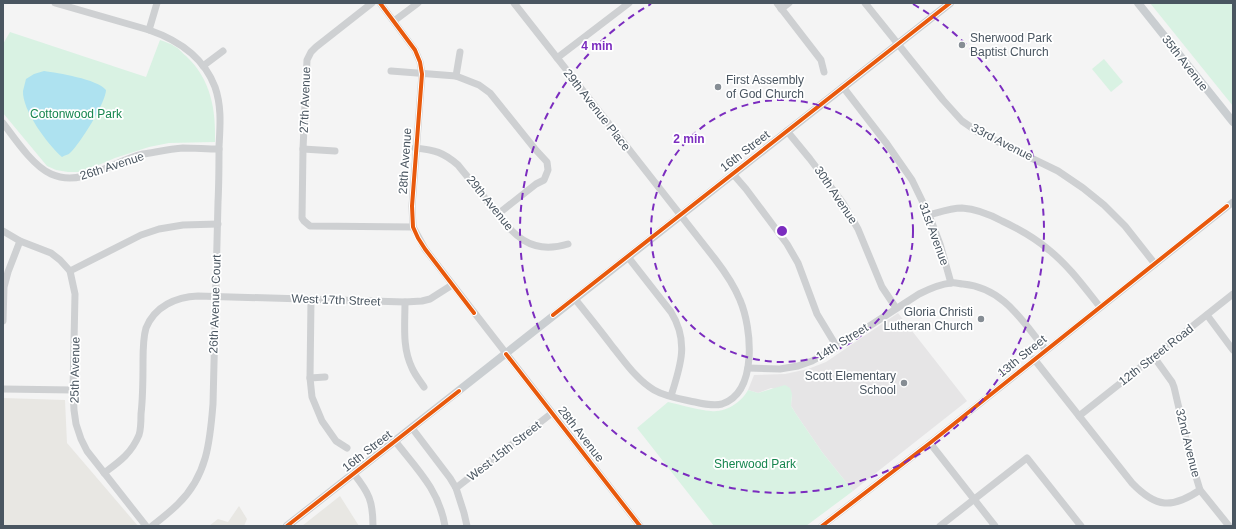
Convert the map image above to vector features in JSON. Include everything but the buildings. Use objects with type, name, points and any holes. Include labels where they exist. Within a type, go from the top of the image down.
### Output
[{"type":"main road","name":"16th Street","points":[[288,526],[950,3]]},
{"type":"main road","name":"35th Avenue","points":[[1138,3],[1233,122]]},
{"type":"street","name":"26th Avenue Court","points":[[55,3],[149,30],[161,34],[176,42],[189,51],[203,66],[212,81],[218,100],[220,114],[218,224],[213,404],[210,439],[207,454],[200,474],[190,490],[179,503],[152,526]]},
{"type":"street","points":[[149,30],[156,3]]},
{"type":"street","name":"27th Avenue","points":[[372,3],[316,47],[311,52],[307,60],[302,213],[304,221],[310,226],[413,227]]},
{"type":"street","name":"28th Avenue","points":[[380,3],[415,50],[420,62],[422,74],[415,148],[412,206],[413,227],[425,249],[452,285],[640,526]]},
{"type":"street","points":[[394,21],[418,3]]},
{"type":"street","name":"29th Avenue Place","points":[[515,3],[681,216]]},
{"type":"street","points":[[557,58],[629,3]]},
{"type":"street","points":[[789,3],[779,6],[821,60],[824,72]]},
{"type":"street","name":"33rd Avenue","points":[[865,3],[943,100],[962,120],[978,132],[1058,171],[1083,188],[1104,205],[1125,226],[1155,264]]},
{"type":"street","points":[[203,66],[223,51]]},
{"type":"street","points":[[456,76],[460,52]]},
{"type":"street","points":[[391,71],[456,76],[479,85],[490,93],[547,162],[548,170],[547,176],[544,180],[536,184],[498,214]]},
{"type":"street","name":"31st Avenue","points":[[843,88],[906,170],[929,215],[940,244],[951,283]]},
{"type":"street","name":"26th Avenue","points":[[3,123],[36,164],[50,174],[71,178],[79,178],[124,160],[142,155],[183,148],[219,149]]},
{"type":"street","name":"30th Avenue","points":[[787,131],[810,158],[844,203],[858,229],[882,287],[896,308]]},
{"type":"street","name":"29th Avenue","points":[[415,148],[433,150],[448,156],[458,165],[512,231],[524,242],[546,248],[568,244]]},
{"type":"street","name":"27th Avenue","points":[[303,149],[335,152]]},
{"type":"street","points":[[733,174],[787,244],[798,263],[817,314],[838,347]]},
{"type":"street","name":"13th Street","points":[[822,526],[930,443],[1233,202]]},
{"type":"street","points":[[929,215],[955,208],[974,209],[1009,224],[1050,250],[1074,274],[1100,307]]},
{"type":"street","points":[[575,298],[625,362],[641,380],[653,390],[671,396],[710,405],[721,404],[731,399],[738,392],[744,381],[748,368],[749,337],[747,322],[741,301],[727,275],[681,216]]},
{"type":"street","points":[[3,231],[20,241],[51,253],[70,271],[141,235],[159,229],[183,225],[218,224]]},
{"type":"street","points":[[3,321],[4,287],[20,241]]},
{"type":"street","points":[[628,257],[671,312],[679,330],[682,340],[681,355],[671,396]]},
{"type":"street","name":"25th Avenue","points":[[70,271],[75,294],[73,390],[76,424],[87,451],[146,526]]},
{"type":"street","points":[[951,283],[983,288],[995,294],[1015,312],[1046,350]]},
{"type":"street","name":"14th Street","points":[[748,368],[780,369],[798,366],[822,356],[919,294],[951,283]]},
{"type":"street","name":"West 17th Street","points":[[104,474],[126,456],[139,434],[145,333],[150,321],[171,301],[187,297],[216,296],[405,302],[430,299],[452,285]]},
{"type":"street","name":"12th Street Road","points":[[1079,416],[1233,294]]},
{"type":"street","points":[[311,300],[310,378],[314,402],[322,421],[336,441],[347,448]]},
{"type":"street","points":[[405,302],[404,339],[406,349],[413,370],[424,387]]},
{"type":"street","points":[[1207,315],[1233,350]]},
{"type":"street","name":"32nd Avenue","points":[[1154,357],[1174,387],[1191,460],[1200,490],[1229,526]]},
{"type":"street","points":[[1034,359],[1142,494],[1155,501],[1171,503],[1182,501],[1200,490]]},
{"type":"street","points":[[310,378],[325,376]]},
{"type":"street","points":[[3,388],[73,390]]},
{"type":"street","name":"West 15th Street","points":[[456,488],[552,413]]},
{"type":"street","points":[[412,428],[456,488],[467,526]]},
{"type":"street","points":[[396,441],[435,493],[443,514],[445,526]]},
{"type":"street","points":[[930,443],[995,526]]},
{"type":"street","points":[[940,526],[1027,458],[1080,526]]},
{"type":"street","points":[[354,474],[365,488],[370,498],[373,513],[373,526]]},
{"type":"shaded area","points":[[898,313],[967,401],[853,491],[822,452],[796,414],[791,406],[792,394],[771,388],[758,393],[748,390],[754,375],[785,374],[808,369],[826,362]]},
{"type":"shaded area","points":[[3,398],[65,400],[67,443],[138,526],[3,526]]},
{"type":"shaded area","points":[[340,496],[359,526],[302,526]]},
{"type":"shaded area","points":[[239,506],[247,519],[244,526],[209,526],[218,519],[228,522]]},
{"type":"green space","points":[[1150,3],[1233,3],[1233,106]]},
{"type":"green space","name":"Cottonwood Park","points":[[10,32],[146,77],[160,40],[171,44],[179,49],[194,65],[206,85],[213,107],[215,142],[169,143],[149,147],[115,158],[82,172],[56,170],[47,166],[3,113],[3,44]]},
{"type":"green space","points":[[1104,59],[1123,82],[1111,92],[1092,69]]},
{"type":"green space","name":"Sherwood Park","points":[[785,385],[790,388],[792,394],[791,406],[796,414],[822,452],[853,491],[806,526],[714,526],[637,428],[668,402],[700,410],[716,411],[732,406],[742,399],[748,390],[758,393]]},
{"type":"water","points":[[44,71],[86,80],[101,86],[106,90],[102,104],[86,132],[70,153],[62,157],[37,127],[31,117],[24,99],[23,91],[26,79],[34,74]]},
{"type":"cycle path","points":[[380,3],[415,50],[420,62],[422,74],[412,206],[413,227],[425,249],[474,313]]},
{"type":"cycle path","points":[[553,315],[950,3]]},
{"type":"cycle path","points":[[822,526],[930,443],[1227,206]]},
{"type":"cycle path","points":[[506,354],[640,526]]},
{"type":"cycle path","points":[[287,526],[459,391]]},
{"type":"place","name":"Sherwood Park Baptist Church","points":[[962,45]]},
{"type":"place","name":"First Assembly of God Church","points":[[718,87]]},
{"type":"place","name":"Gloria Christi Lutheran Church","points":[[981,319]]},
{"type":"place","name":"Scott Elementary School","points":[[904,383]]}]
